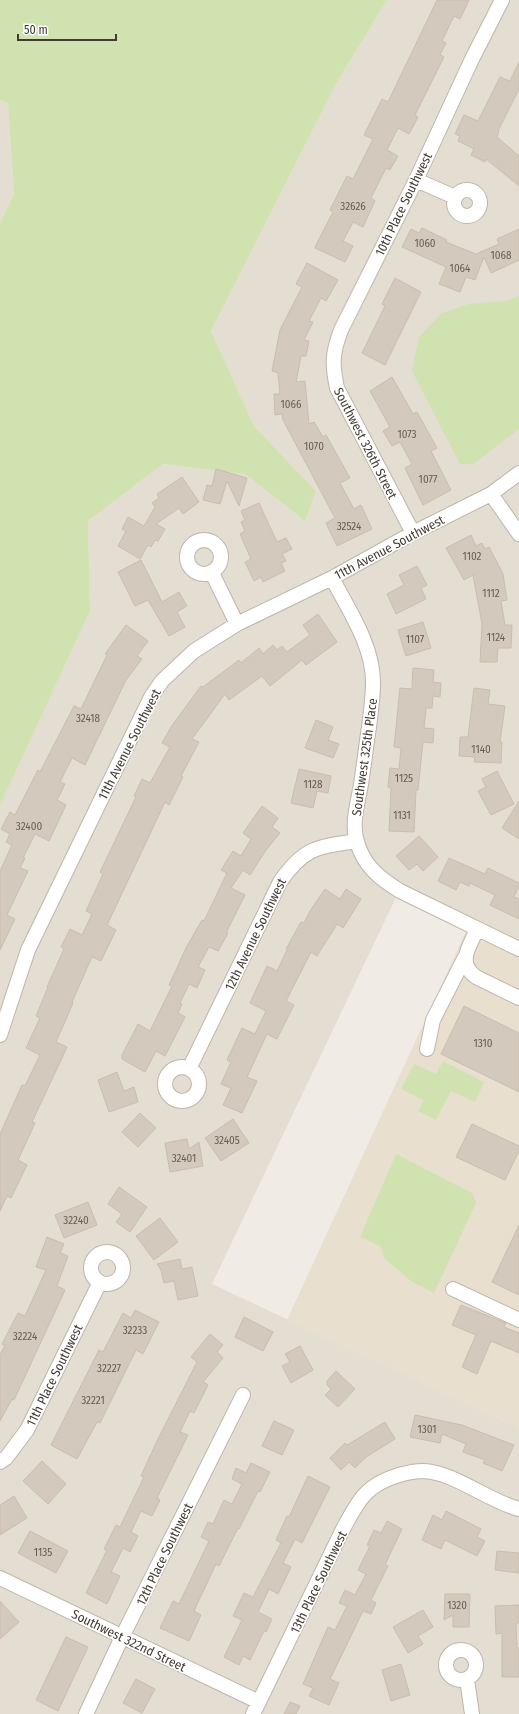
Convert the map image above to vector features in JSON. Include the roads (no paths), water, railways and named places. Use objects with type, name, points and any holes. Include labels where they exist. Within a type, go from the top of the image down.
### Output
[{"type":"street","name":"10th Place Southwest","points":[[334,349],[341,330],[416,180],[472,59],[502,0]]},
{"type":"street","points":[[416,180],[455,198]]},
{"type":"street","name":"Southwest 326th Street","points":[[334,349],[333,367],[336,388],[413,533]]},
{"type":"street","name":"11th Avenue Southwest","points":[[0,1035],[28,950],[151,696],[162,681],[194,651],[237,624],[332,578],[413,533],[491,494],[519,472]]},
{"type":"street","points":[[491,494],[519,534]]},
{"type":"street","points":[[212,573],[237,624]]},
{"type":"street","name":"Southwest 325th Place","points":[[332,578],[359,629],[369,657],[373,680],[361,785],[355,818],[357,841],[368,865],[381,879],[400,891],[519,949]]},
{"type":"street","name":"12th Avenue Southwest","points":[[189,1069],[280,882],[291,866],[304,854],[320,846],[357,841]]},
{"type":"street","points":[[427,1049],[433,1020],[477,929]]},
{"type":"street","points":[[465,956],[464,962],[471,974],[519,998]]},
{"type":"street","name":"11th Place Southwest","points":[[0,1462],[10,1453],[27,1430],[100,1282]]},
{"type":"street","points":[[453,1289],[519,1320]]},
{"type":"street","name":"12th Place Southwest","points":[[86,1714],[122,1637],[243,1395]]},
{"type":"street","name":"13th Place Southwest","points":[[256,1708],[342,1531],[358,1502],[370,1488],[387,1479],[406,1473],[422,1471],[435,1473],[519,1509]]},
{"type":"street","name":"Southwest 322nd Street","points":[[0,1578],[122,1637],[256,1708]]},
{"type":"street","points":[[467,1679],[472,1714]]}]
